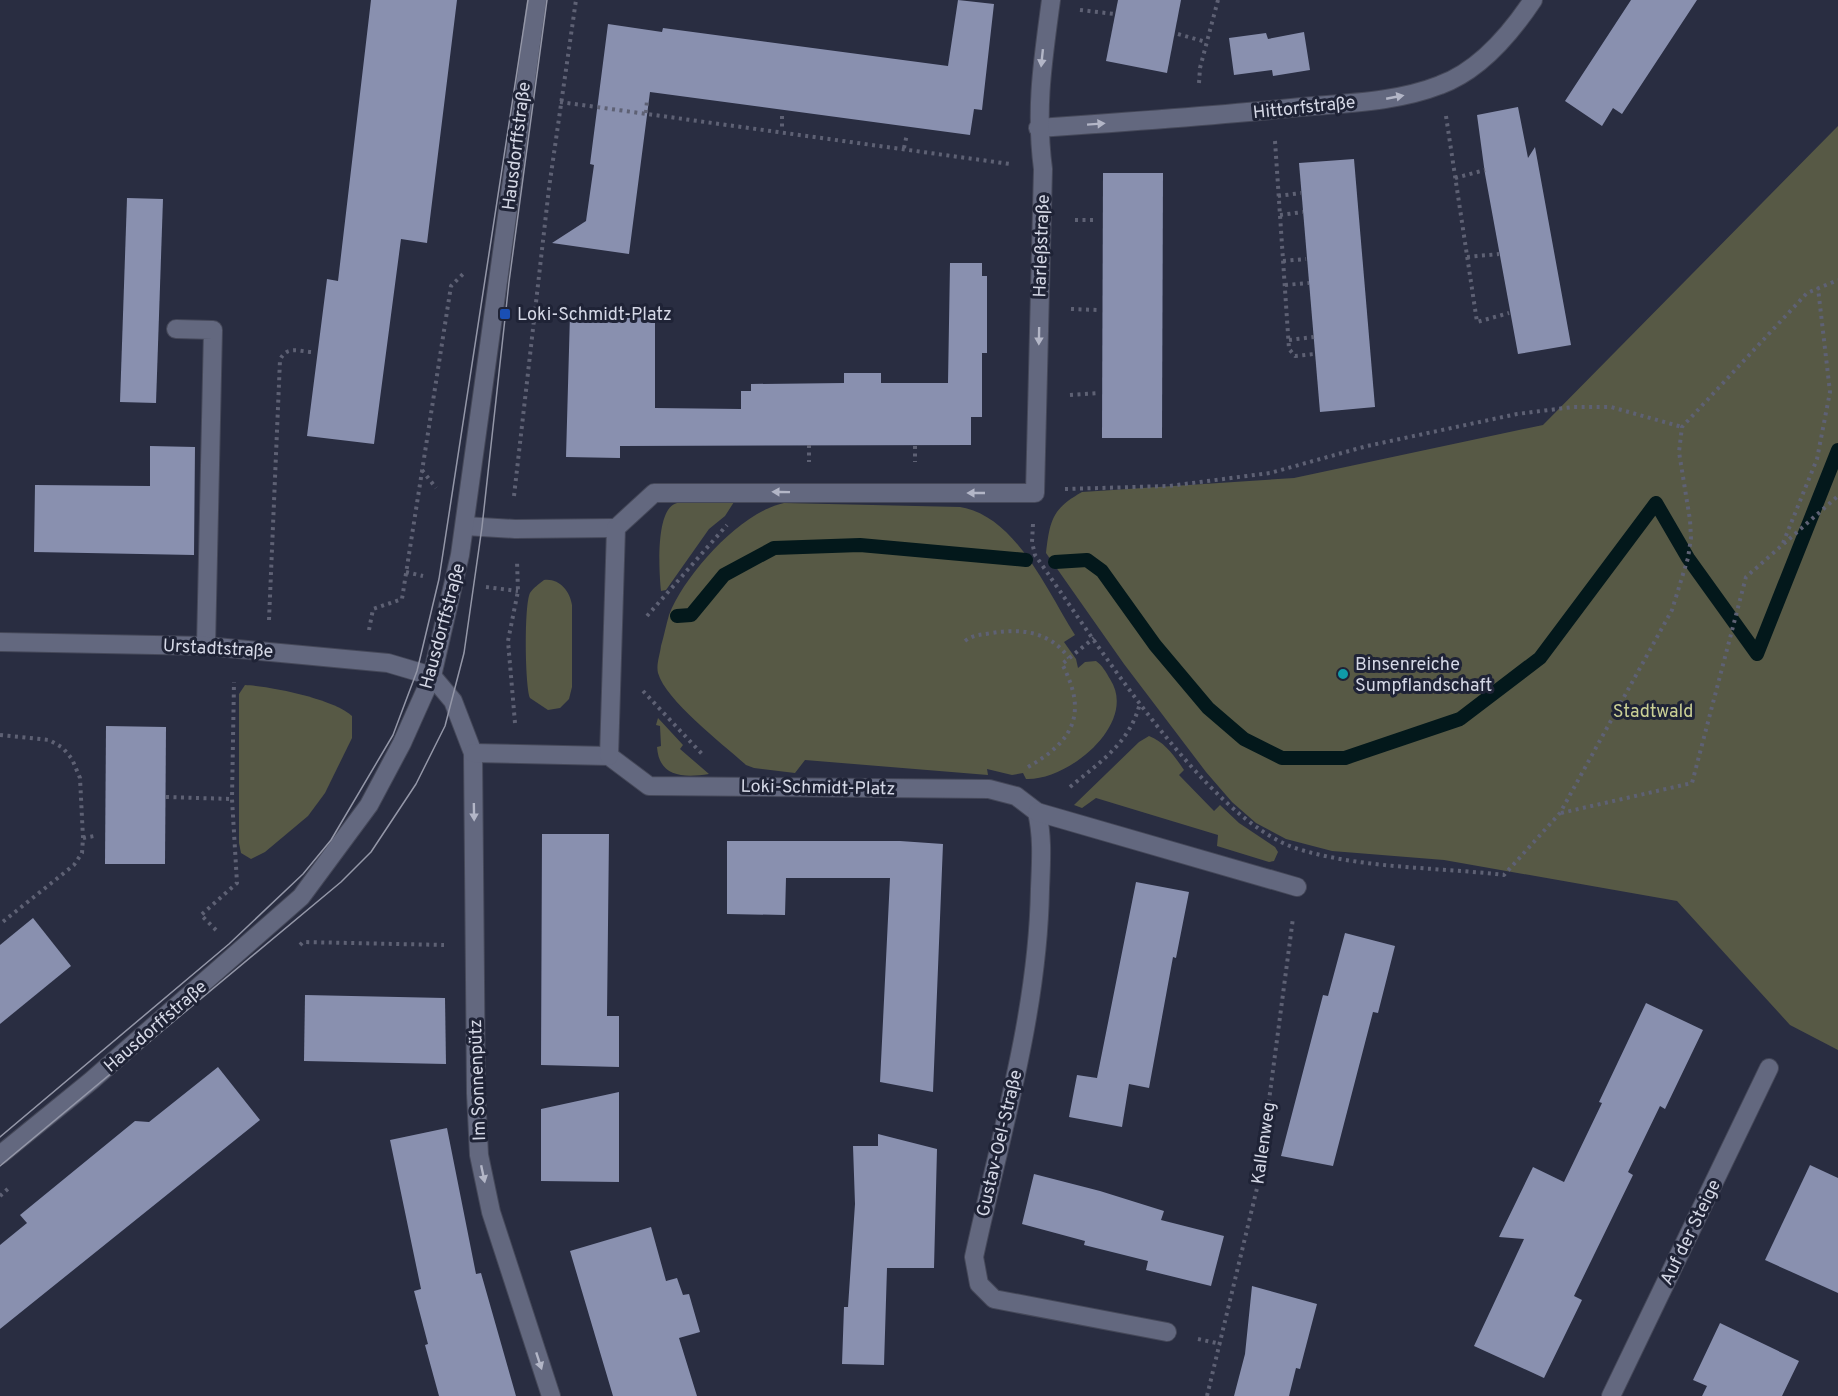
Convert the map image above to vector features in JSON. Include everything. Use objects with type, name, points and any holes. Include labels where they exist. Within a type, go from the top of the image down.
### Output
[{"type":"street","name":"Hausdorffstraße","points":[[0,1155],[91,1081],[300,897],[369,805],[432,676],[451,601],[465,526],[522,96],[537,0]]},
{"type":"street","name":"Harleßstraße","points":[[1035,493],[1043,169],[1038,128],[1041,60],[1050,0]]},
{"type":"street","name":"Hittorfstraße","points":[[1038,128],[1202,117],[1395,98],[1442,85],[1481,60],[1518,22],[1533,0]]},
{"type":"street","points":[[176,329],[213,330],[206,646]]},
{"type":"street","points":[[465,526],[515,529],[616,528],[654,493],[1035,493]]},
{"type":"street","points":[[432,676],[453,701],[473,753],[609,756],[616,528]]},
{"type":"street","name":"Urstadtstraße","points":[[0,642],[206,646],[268,650],[364,658],[432,676]]},
{"type":"street","name":"Im Sonnenpütz","points":[[473,753],[479,1155],[491,1212],[551,1396]]},
{"type":"street","name":"Loki-Schmidt-Platz","points":[[609,756],[649,786],[988,789],[1016,796],[1034,811]]},
{"type":"street","points":[[1034,811],[1297,887]]},
{"type":"street","name":"Gustav-Oel-Straße","points":[[1034,811],[1041,841],[1035,972],[1026,1026],[974,1257],[980,1284],[994,1299],[1167,1332]]},
{"type":"street","name":"Auf der Steige","points":[[1611,1396],[1769,1068]]},
{"type":"path","points":[[514,493],[549,188],[576,0]]},
{"type":"path","points":[[1202,117],[1198,90],[1206,42],[1218,0]]},
{"type":"path","points":[[1178,34],[1206,42]]},
{"type":"path","points":[[1442,85],[1477,322],[1509,313]]},
{"type":"path","points":[[646,113],[647,100]]},
{"type":"path","points":[[561,102],[1043,169]]},
{"type":"path","points":[[1272,110],[1289,349],[1295,356],[1314,354]]},
{"type":"path","points":[[782,116],[782,131]]},
{"type":"path","points":[[904,148],[907,134]]},
{"type":"path","points":[[1455,178],[1485,170]]},
{"type":"path","points":[[1278,196],[1301,193]]},
{"type":"path","points":[[1280,214],[1303,212]]},
{"type":"path","points":[[1467,257],[1499,254]]},
{"type":"path","points":[[1283,261],[1306,259]]},
{"type":"path","points":[[364,658],[373,609],[402,599],[451,286],[472,266]]},
{"type":"path","points":[[1682,427],[1611,407],[1573,407],[1517,414],[1367,446],[1270,473],[1169,486],[1079,487],[1035,493],[1032,542],[1035,555],[1140,702],[1201,777],[1232,807],[1268,834],[1298,849],[1385,865],[1504,874],[1560,813],[1661,634],[1682,581],[1690,538],[1690,520],[1679,452],[1682,427],[1807,293],[1838,280]]},
{"type":"path","points":[[1284,285],[1309,283]]},
{"type":"path","points":[[1783,544],[1817,459],[1830,392],[1818,288]]},
{"type":"path","points":[[1289,340],[1314,338]]},
{"type":"path","points":[[268,650],[280,360],[283,353],[289,350],[311,352]]},
{"type":"path","points":[[422,470],[440,493]]},
{"type":"path","points":[[738,786],[700,752],[612,658],[758,492]]},
{"type":"path","points":[[1560,813],[1692,783],[1746,577],[1838,495]]},
{"type":"path","points":[[516,558],[518,591],[508,641],[519,754]]},
{"type":"path","points":[[484,587],[518,591]]},
{"type":"path","points":[[965,641],[975,635],[1025,631],[1050,640],[1069,658]]},
{"type":"path","points":[[999,792],[1005,774],[1044,760],[1059,746],[1072,726],[1076,703],[1062,663],[1094,638]]},
{"type":"path","points":[[235,648],[232,799],[237,883],[201,915],[237,954]]},
{"type":"path","points":[[1034,811],[1061,794],[1114,749],[1129,733],[1140,702]]},
{"type":"path","points":[[0,735],[50,740],[63,748],[72,759],[80,778],[83,838],[82,854],[74,865],[0,924]]},
{"type":"path","points":[[166,797],[232,799]]},
{"type":"path","points":[[83,838],[94,836]]},
{"type":"path","name":"Kallenweg","points":[[1207,1396],[1258,1184],[1297,887],[1298,849]]},
{"type":"path","points":[[303,942],[475,946]]},
{"type":"green space","name":"Stadtwald","points":[[1838,126],[1838,1050],[1790,1025],[1677,901],[1444,860],[1332,851],[1286,839],[1256,823],[1232,802],[1206,772],[1124,664],[1046,553],[1054,516],[1064,504],[1082,492],[1294,478],[1543,425]]},
{"type":"green space","points":[[684,502],[734,502],[725,516],[709,529],[666,590],[661,591],[660,542],[665,516],[670,507]]},
{"type":"green space","points":[[784,503],[960,507],[980,513],[998,525],[1028,558],[1075,635],[1064,642],[1076,659],[1078,668],[1085,662],[1096,661],[1110,679],[1116,696],[1115,713],[1107,731],[1079,760],[1043,777],[1026,779],[1023,773],[1012,775],[987,769],[988,775],[805,760],[795,773],[746,765],[683,709],[663,684],[658,673],[658,663],[669,615],[688,581],[701,564],[716,547],[750,519],[767,509]]},
{"type":"green space","points":[[544,580],[559,583],[569,595],[572,605],[572,687],[569,699],[560,708],[548,710],[530,698],[526,662],[528,600],[531,591]]},
{"type":"green space","points":[[245,685],[270,688],[317,699],[352,716],[352,738],[325,793],[308,816],[265,852],[251,859],[241,853],[239,843],[239,694]]},
{"type":"green space","points":[[658,718],[683,745],[680,749],[709,774],[690,776],[667,770],[662,764],[657,747],[661,746],[660,726],[656,725]]},
{"type":"green space","points":[[1149,736],[1169,750],[1184,770],[1179,775],[1214,811],[1220,805],[1239,823],[1275,847],[1278,852],[1274,861],[1269,862],[1217,846],[1218,835],[1096,798],[1082,808],[1074,805],[1139,742]]},
{"type":"building","points":[[371,0],[457,0],[427,243],[401,239],[374,444],[307,436],[327,279],[338,281]]},
{"type":"building","points":[[958,0],[994,4],[982,110],[974,109],[970,135],[650,92],[629,254],[552,243],[586,221],[594,165],[590,164],[608,24],[662,32],[663,28],[948,66]]},
{"type":"building","points":[[1118,0],[1181,0],[1167,73],[1106,61]]},
{"type":"building","points":[[1631,0],[1697,0],[1622,114],[1613,108],[1602,126],[1565,101]]},
{"type":"building","points":[[1304,32],[1310,70],[1273,76],[1272,70],[1234,75],[1229,38],[1266,33],[1268,39]]},
{"type":"building","points":[[1518,107],[1528,158],[1535,147],[1571,345],[1518,354],[1485,174],[1477,115]]},
{"type":"building","points":[[1354,159],[1375,407],[1320,412],[1299,163]]},
{"type":"building","points":[[1103,173],[1163,173],[1162,438],[1102,438]]},
{"type":"building","points":[[127,198],[163,199],[156,403],[120,402]]},
{"type":"building","points":[[950,263],[982,263],[982,276],[987,276],[987,353],[982,353],[982,417],[971,417],[971,445],[620,446],[620,458],[566,457],[570,314],[655,314],[655,408],[741,409],[741,391],[751,391],[751,384],[844,383],[844,373],[881,373],[881,383],[948,383]]},
{"type":"building","points":[[150,446],[195,447],[194,555],[34,552],[35,485],[150,486]]},
{"type":"building","points":[[106,726],[166,727],[165,864],[105,864]]},
{"type":"building","points":[[542,834],[609,834],[607,1016],[619,1016],[619,1067],[541,1065]]},
{"type":"building","points":[[727,841],[900,841],[943,844],[933,1092],[880,1082],[890,878],[786,878],[785,915],[727,914]]},
{"type":"building","points":[[1136,882],[1189,892],[1176,958],[1173,957],[1149,1088],[1129,1084],[1122,1127],[1069,1117],[1077,1075],[1097,1078]]},
{"type":"building","points":[[33,918],[71,966],[0,1024],[0,945]]},
{"type":"building","points":[[1345,933],[1395,946],[1378,1013],[1373,1012],[1333,1166],[1281,1156],[1323,995],[1328,996]]},
{"type":"building","points":[[305,995],[445,998],[446,1064],[304,1061]]},
{"type":"building","points":[[1646,1003],[1703,1030],[1665,1109],[1660,1106],[1628,1172],[1633,1175],[1574,1296],[1582,1300],[1544,1378],[1474,1346],[1524,1239],[1499,1237],[1533,1167],[1564,1182]]},
{"type":"building","points":[[218,1067],[260,1120],[0,1329],[0,1245],[27,1223],[20,1215],[135,1121],[149,1122]]},
{"type":"building","points":[[619,1092],[619,1182],[541,1181],[541,1109]]},
{"type":"building","points":[[447,1128],[476,1274],[481,1273],[516,1396],[439,1396],[425,1345],[428,1344],[414,1291],[421,1289],[390,1140]]},
{"type":"building","points":[[878,1134],[937,1149],[934,1268],[887,1268],[884,1365],[842,1364],[844,1307],[848,1307],[855,1204],[853,1146],[878,1146]]},
{"type":"building","points":[[1810,1165],[1838,1178],[1838,1293],[1765,1260]]},
{"type":"building","points":[[1034,1174],[1164,1211],[1161,1220],[1224,1236],[1211,1286],[1146,1270],[1148,1261],[1084,1245],[1085,1241],[1022,1224]]},
{"type":"building","points":[[651,1227],[666,1281],[677,1278],[683,1295],[689,1294],[700,1332],[679,1338],[697,1396],[613,1396],[570,1251]]},
{"type":"building","points":[[1252,1286],[1317,1304],[1300,1369],[1296,1368],[1289,1396],[1234,1396],[1245,1354]]},
{"type":"building","points":[[1720,1323],[1799,1361],[1782,1396],[1702,1396],[1707,1386],[1693,1380]]},
{"type":"waterway","points":[[1055,562],[1087,560],[1102,571],[1155,645],[1208,708],[1244,739],[1282,758],[1345,758],[1460,719],[1540,658],[1656,503],[1688,558],[1757,654],[1838,450]]},
{"type":"waterway","points":[[677,616],[691,615],[724,575],[774,548],[860,545],[1026,560]]},
{"type":"tram line","points":[[0,1137],[229,944],[303,874],[331,840],[393,735],[417,671],[439,579],[528,0]]},
{"type":"tram line","points":[[0,1166],[341,882],[371,852],[416,784],[445,726],[464,653],[482,527],[509,282],[547,0]]},
{"type":"place","name":"Loki-Schmidt-Platz","points":[[505,314]]},
{"type":"place","name":"Binsenreiche Sumpflandschaft","points":[[1343,674]]}]
